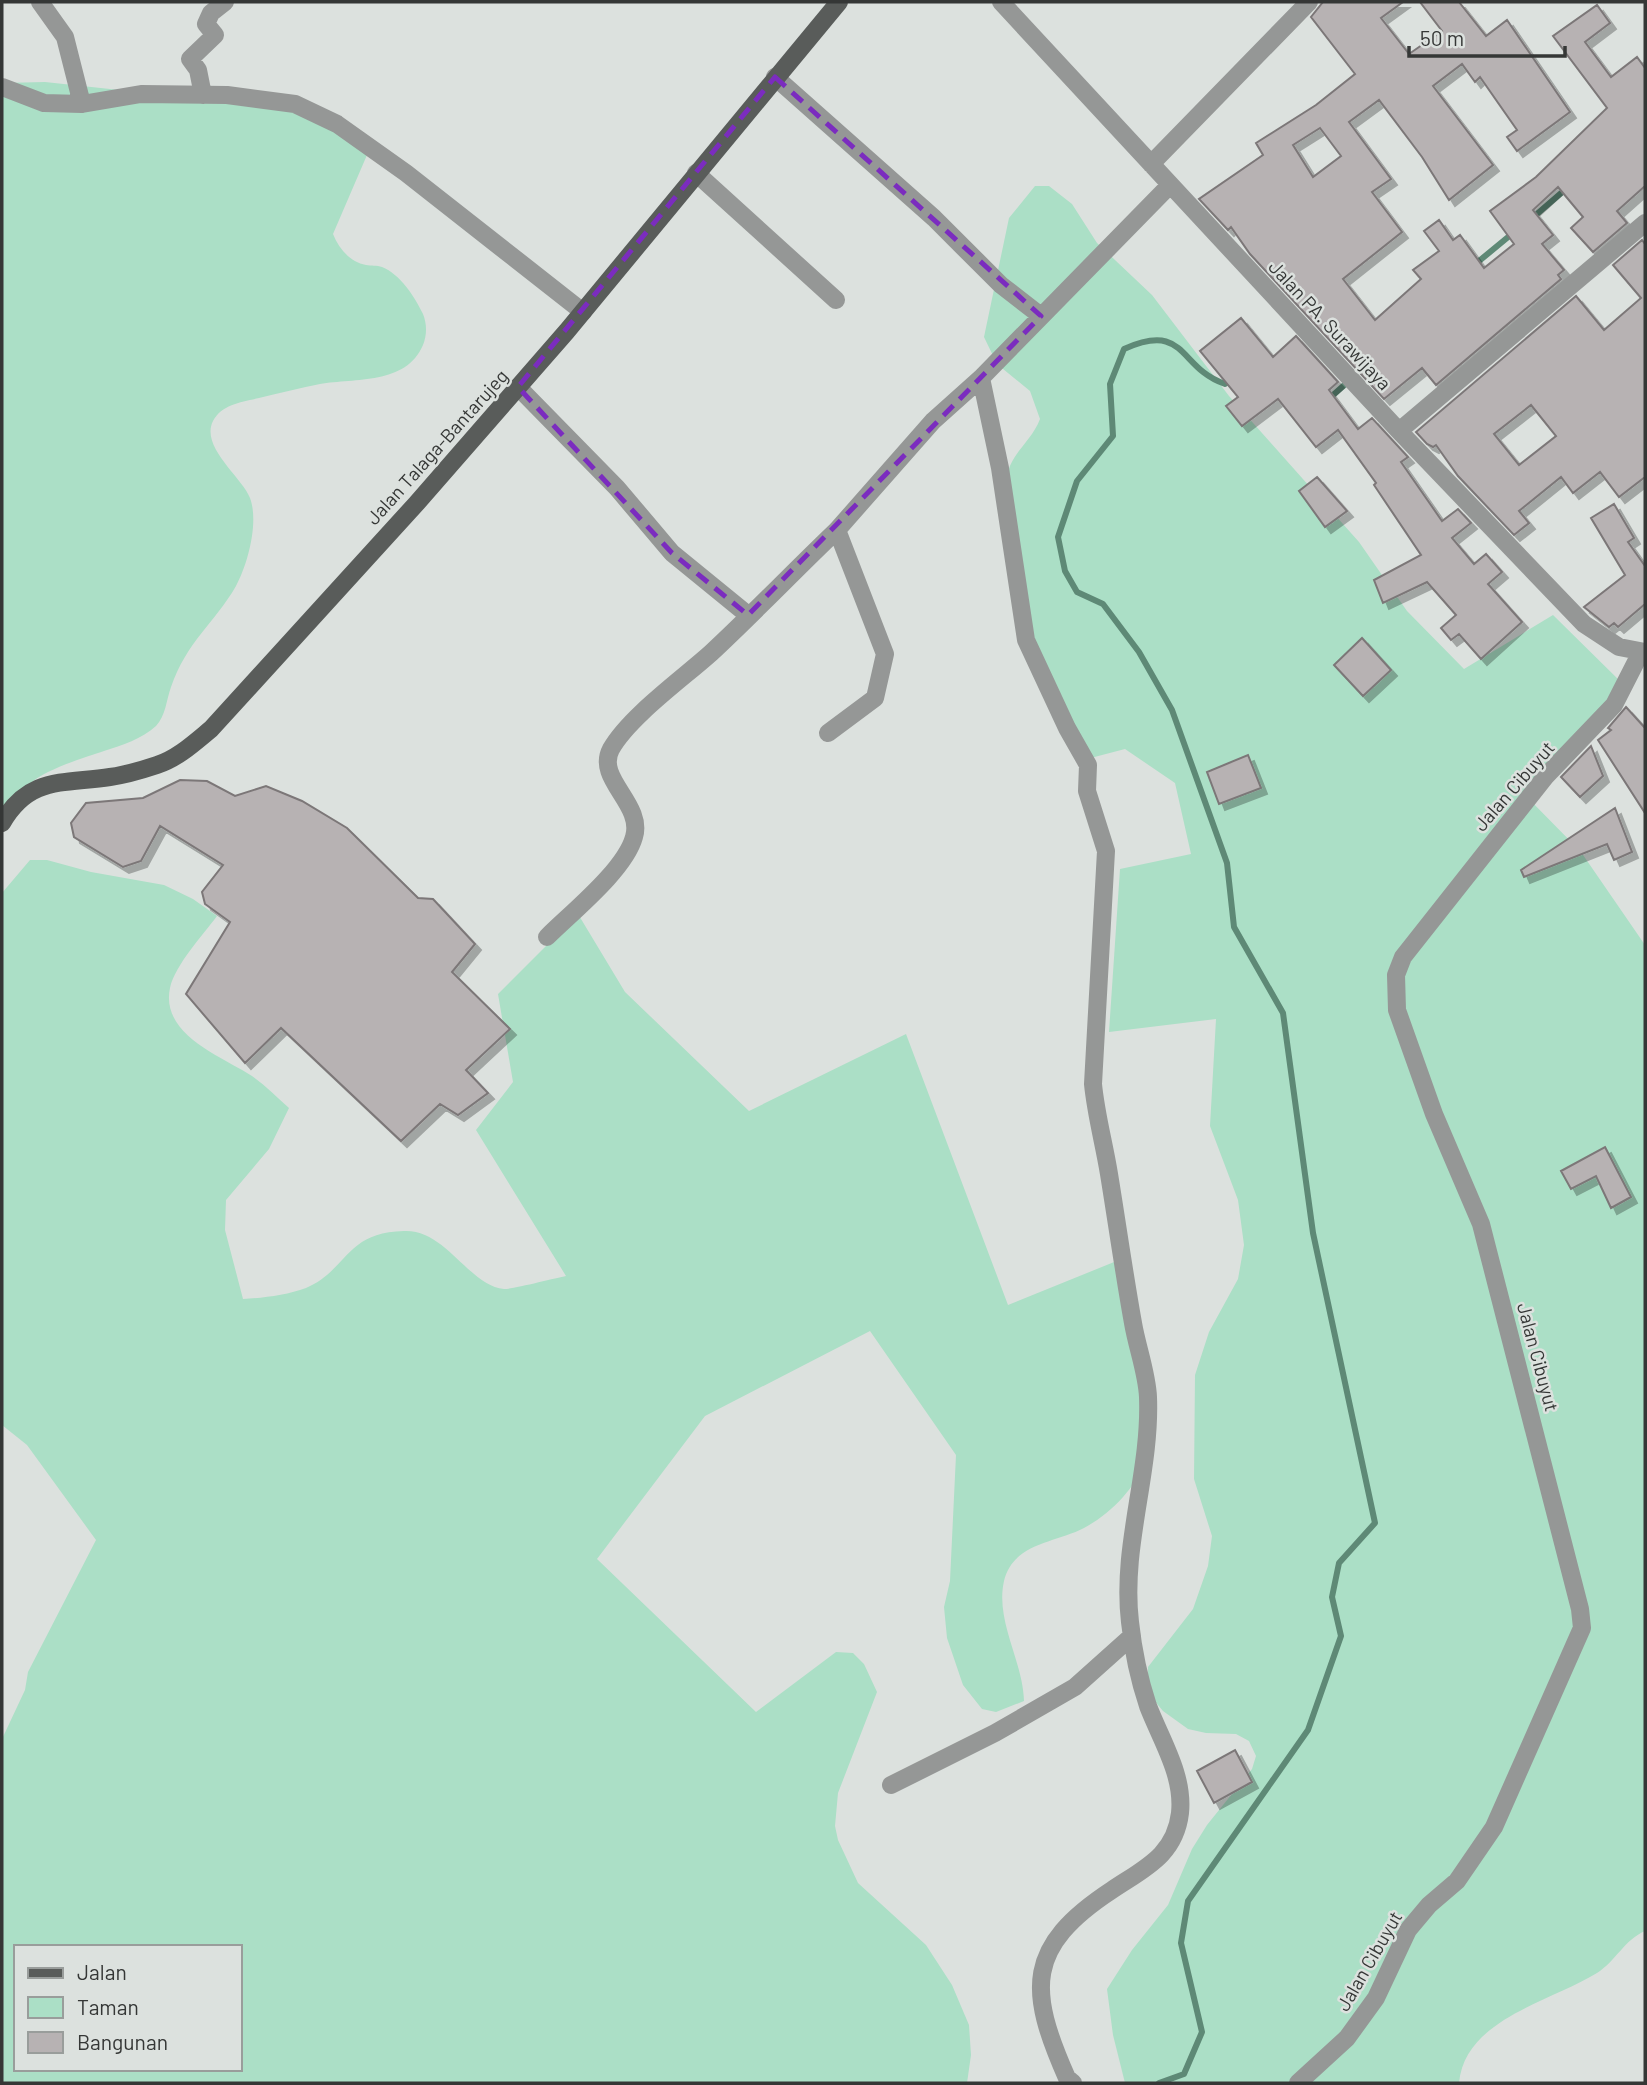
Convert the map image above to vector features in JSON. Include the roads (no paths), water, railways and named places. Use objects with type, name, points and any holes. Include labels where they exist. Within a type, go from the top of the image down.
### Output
[{"type":"main road","name":"Jalan Talaga-Bantarujeg","points":[[2,822],[20,798],[50,782],[112,777],[159,764],[181,754],[211,729],[583,312],[839,2]]},
{"type":"street","points":[[40,2],[65,37],[82,104]]},
{"type":"street","points":[[203,95],[198,70],[190,59],[215,35],[206,24],[211,13],[225,2]]},
{"type":"street","name":"Jalan PA. Surawijaya","points":[[1001,2],[1399,431],[1584,624],[1606,641],[1643,652]]},
{"type":"street","points":[[1151,164],[1309,2]]},
{"type":"street","points":[[775,77],[934,218],[1002,285],[1041,316]]},
{"type":"street","points":[[2,87],[44,103],[82,104],[141,94],[203,95],[295,104],[337,124],[463,216],[583,312]]},
{"type":"street","points":[[696,173],[836,300]]},
{"type":"street","points":[[547,937],[622,860],[635,836],[634,811],[610,774],[609,752],[623,732],[837,530],[933,421],[981,378],[1170,185]]},
{"type":"street","points":[[1399,431],[1645,223]]},
{"type":"street","points":[[981,378],[1000,468],[1026,639],[1067,728],[1088,765],[1087,791],[1105,851],[1094,1031],[1095,1108],[1148,1395],[1146,1450],[1130,1543],[1127,1593],[1140,1682],[1178,1780],[1179,1817],[1173,1838],[1159,1858],[1143,1872],[1111,1890],[1073,1921],[1059,1935],[1047,1957],[1039,1986],[1044,2024],[1067,2078],[1073,2083]]},
{"type":"street","points":[[518,387],[617,488],[672,554],[748,615]]},
{"type":"street","points":[[828,733],[875,698],[885,654],[837,530]]},
{"type":"street","name":"Jalan Cibuyut","points":[[1298,2083],[1347,2038],[1376,1998],[1408,1930],[1429,1905],[1457,1881],[1482,1847],[1494,1827],[1582,1628],[1580,1609],[1529,1402],[1481,1224],[1413,1060],[1397,1010],[1396,975],[1403,957],[1546,776],[1614,705],[1643,652]]},
{"type":"street","points":[[891,1785],[995,1733],[1075,1687],[1132,1636]]},
{"type":"waterway","points":[[1530,220],[1567,188]]},
{"type":"waterway","points":[[1473,266],[1513,233]]},
{"type":"waterway","points":[[1159,2083],[1184,2074],[1202,2032],[1181,1943],[1188,1901],[1308,1730],[1341,1636],[1332,1597],[1339,1563],[1375,1523],[1313,1233],[1283,1013],[1234,927],[1227,863],[1172,710],[1139,652],[1103,604],[1077,592],[1065,571],[1058,537],[1077,481],[1113,436],[1110,384],[1124,349],[1160,340],[1180,350],[1210,377],[1225,384],[1232,378]]},
{"type":"waterway","points":[[1325,395],[1332,396],[1350,380]]}]
